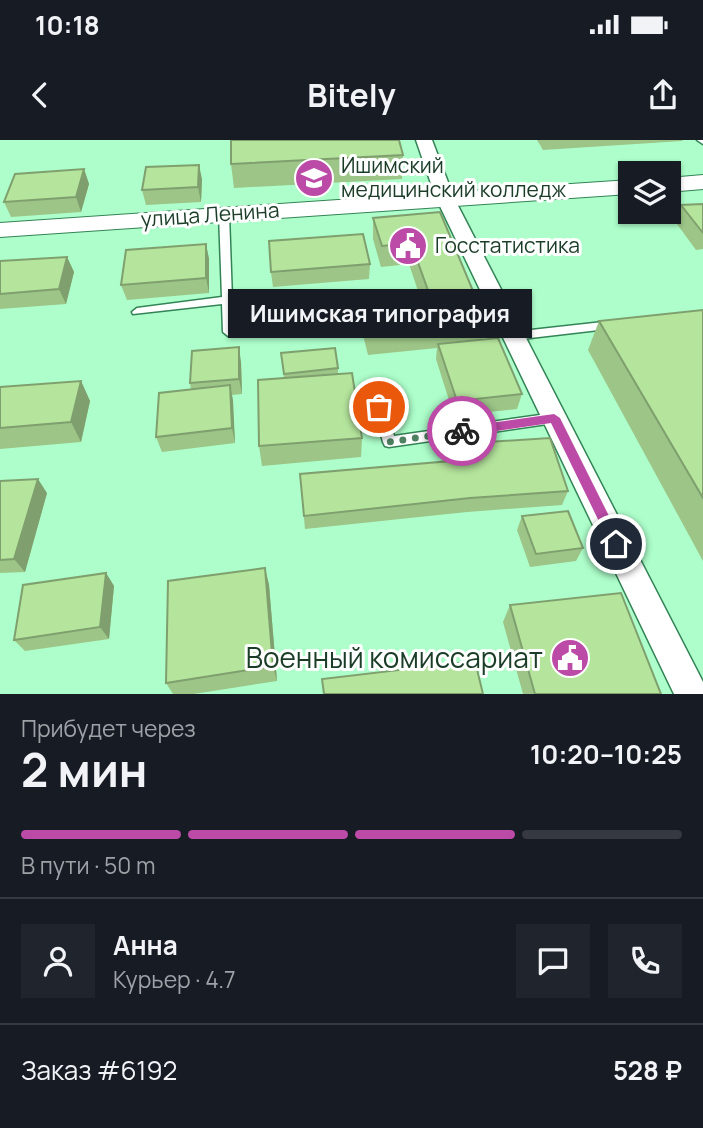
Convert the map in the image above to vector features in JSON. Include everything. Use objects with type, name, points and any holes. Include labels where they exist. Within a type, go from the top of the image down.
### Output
[{"type":"street","points":[[424,140],[445,198],[691,694]]},
{"type":"street","points":[[681,184],[703,183]]},
{"type":"street","name":"улица Ленина","points":[[0,230],[618,188]]},
{"type":"lane","points":[[224,214],[228,332],[313,321]]},
{"type":"lane","points":[[137,312],[227,300]]},
{"type":"lane","points":[[513,337],[622,324]]},
{"type":"lane","points":[[379,407],[389,442],[554,418]]},
{"type":"building","points":[[231,140],[399,140],[403,155],[231,164]]},
{"type":"building","points":[[199,165],[198,187],[142,190],[146,167]]},
{"type":"building","points":[[84,169],[76,197],[4,202],[15,174]]},
{"type":"building","points":[[703,204],[703,233],[681,205]]},
{"type":"building","points":[[440,212],[486,322],[368,335],[361,303],[430,296],[411,243],[382,246],[373,218]]},
{"type":"building","points":[[363,234],[370,264],[271,272],[269,241]]},
{"type":"building","points":[[206,244],[206,278],[121,285],[126,250]]},
{"type":"building","points":[[67,257],[59,289],[0,294],[0,261]]},
{"type":"building","points":[[703,310],[703,498],[599,321]]},
{"type":"building","points":[[498,338],[522,394],[457,401],[438,344]]},
{"type":"building","points":[[239,347],[239,379],[190,383],[192,351]]},
{"type":"building","points":[[335,348],[338,368],[284,374],[281,353]]},
{"type":"building","points":[[352,373],[362,438],[259,446],[258,380]]},
{"type":"building","points":[[81,381],[71,422],[0,428],[0,387]]},
{"type":"building","points":[[230,385],[232,428],[156,437],[159,393]]},
{"type":"building","points":[[550,438],[568,491],[470,498],[304,516],[300,474],[462,460],[458,444]]},
{"type":"building","points":[[38,479],[14,559],[0,560],[0,481]]},
{"type":"building","points":[[568,511],[583,548],[536,554],[522,516]]},
{"type":"building","points":[[265,568],[273,666],[166,683],[168,581]]},
{"type":"building","points":[[106,573],[100,627],[14,640],[23,585]]},
{"type":"building","name":"Военный комиссариат","points":[[621,593],[661,694],[535,694],[510,605]]},
{"type":"building","points":[[475,661],[483,694],[324,694],[322,679]]},
{"type":"way so far","points":[[379,407],[389,442],[462,431]]},
{"type":"place","name":"Ишимский медицинский колледж","points":[[314,178]]},
{"type":"place","name":"Госстатистика","points":[[408,246]]},
{"type":"place","name":"Ишимская типография","points":[[379,407]]},
{"type":"place","name":"Военный комиссариат","points":[[570,658]]},
{"type":"route","points":[[462,431],[554,418],[616,544]]}]
